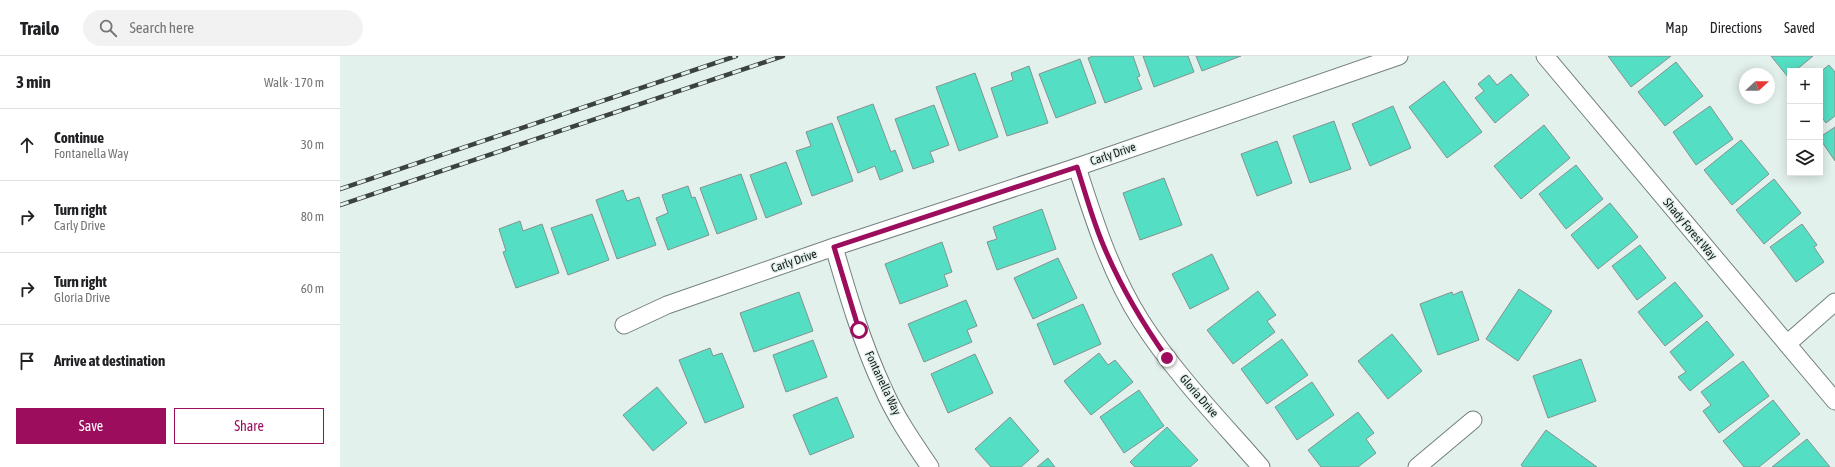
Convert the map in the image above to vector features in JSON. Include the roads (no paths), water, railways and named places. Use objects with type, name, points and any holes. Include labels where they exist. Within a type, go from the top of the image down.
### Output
[{"type":"street","name":"Carly Drive","points":[[624,325],[667,305],[834,247],[1077,167],[1399,56]]},
{"type":"street","name":"Shady Forest Way","points":[[1545,56],[1835,401]]},
{"type":"street","name":"Gloria Drive","points":[[1077,167],[1102,241],[1120,283],[1141,320],[1167,358],[1261,467]]},
{"type":"street","name":"Fontanella Way","points":[[834,247],[859,330],[883,389],[912,441],[930,467]]},
{"type":"street","points":[[1787,344],[1835,302]]},
{"type":"street","points":[[1417,467],[1473,420]]},
{"type":"railway","points":[[340,189],[736,56]]},
{"type":"railway","points":[[340,205],[783,56]]}]
